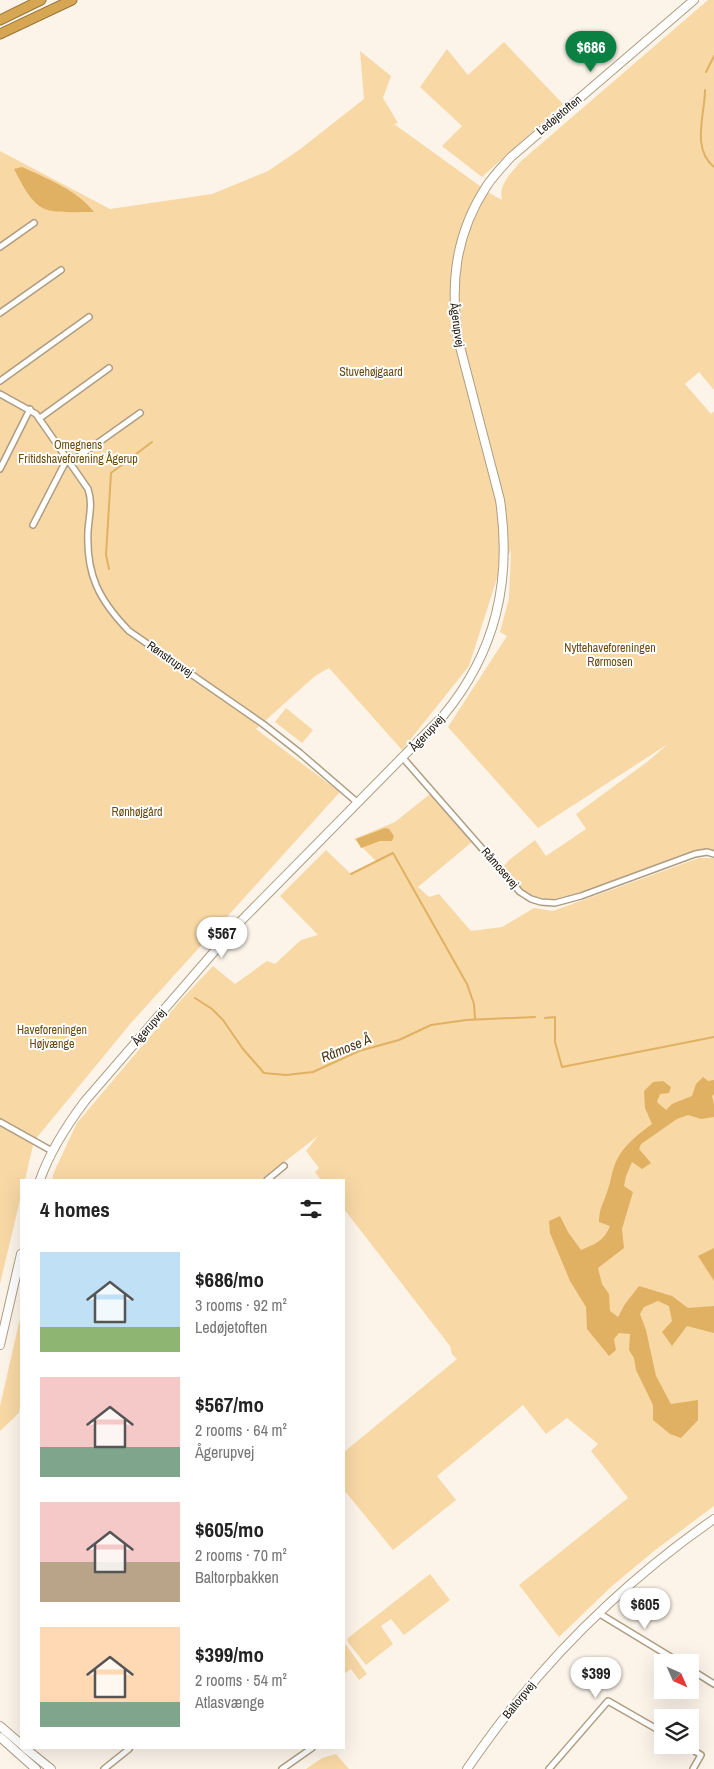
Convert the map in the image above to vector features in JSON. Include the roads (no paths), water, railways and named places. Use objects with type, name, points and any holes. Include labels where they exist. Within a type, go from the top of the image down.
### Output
[{"type":"highway","points":[[0,20],[41,0]]},
{"type":"highway","points":[[0,34],[72,0]]},
{"type":"street","name":"Ledøjetoften","points":[[495,175],[529,141],[694,0]]},
{"type":"street","name":"Ågerupvej","points":[[40,1179],[52,1151],[68,1124],[85,1101],[238,924],[444,716],[464,690],[482,656],[491,634],[499,604],[505,553],[500,500],[458,339],[453,294],[455,272],[467,226],[486,186],[495,175]]},
{"type":"street","points":[[0,247],[34,223]]},
{"type":"street","points":[[0,313],[61,270]]},
{"type":"street","points":[[0,381],[89,316]]},
{"type":"street","points":[[40,418],[109,368]]},
{"type":"street","name":"Rønstrupvej","points":[[0,394],[30,409],[40,418],[88,489],[92,499],[88,549],[92,572],[100,594],[111,612],[129,631],[263,724],[358,803]]},
{"type":"street","points":[[0,469],[30,409]]},
{"type":"street","points":[[33,525],[69,461],[140,413]]},
{"type":"street","name":"Råmosevej","points":[[403,758],[520,892],[531,899],[555,903],[581,896],[695,854],[714,854]]},
{"type":"street","points":[[0,1122],[52,1151]]},
{"type":"street","points":[[268,1179],[284,1166]]},
{"type":"street","points":[[0,1345],[20,1258]]},
{"type":"street","name":"Baltorpvej","points":[[468,1769],[516,1702],[563,1648],[642,1574],[681,1542],[714,1519]]},
{"type":"street","points":[[600,1614],[666,1654]]},
{"type":"street","points":[[699,1675],[714,1684]]},
{"type":"street","points":[[549,1769],[608,1700],[654,1727]]},
{"type":"street","points":[[0,1726],[20,1743]]},
{"type":"street","points":[[0,1737],[36,1769]]},
{"type":"street","points":[[26,1749],[51,1769]]},
{"type":"street","points":[[104,1769],[129,1749]]},
{"type":"street","points":[[282,1769],[311,1749]]},
{"type":"street","points":[[693,1769],[701,1755],[699,1754]]},
{"type":"waterway","points":[[706,72],[714,56]]},
{"type":"waterway","points":[[705,90],[701,141],[707,159],[714,167]]},
{"type":"waterway","points":[[109,569],[106,555],[111,473],[152,442]]},
{"type":"waterway","points":[[351,874],[393,853],[467,984],[474,1004],[475,1018]]},
{"type":"waterway","name":"Råmose Å","points":[[195,998],[212,1009],[223,1020],[243,1049],[264,1073],[286,1075],[313,1072],[359,1051],[399,1040],[431,1025],[466,1020],[535,1017]]},
{"type":"waterway","name":"Råmose Å","points":[[545,1018],[555,1017],[555,1042],[562,1067],[714,1037]]},
{"type":"park label","name":"Stuvehøjgaard","points":[[371,372]]},
{"type":"park label","name":"Omegnens Fritidshaveforening Ågerup","points":[[78,452]]},
{"type":"park label","name":"Nyttehaveforeningen Rørmosen","points":[[610,655]]},
{"type":"park label","name":"Rønhøjgård","points":[[137,812]]},
{"type":"park label","name":"Haveforeningen Højvænge","points":[[52,1037]]}]
